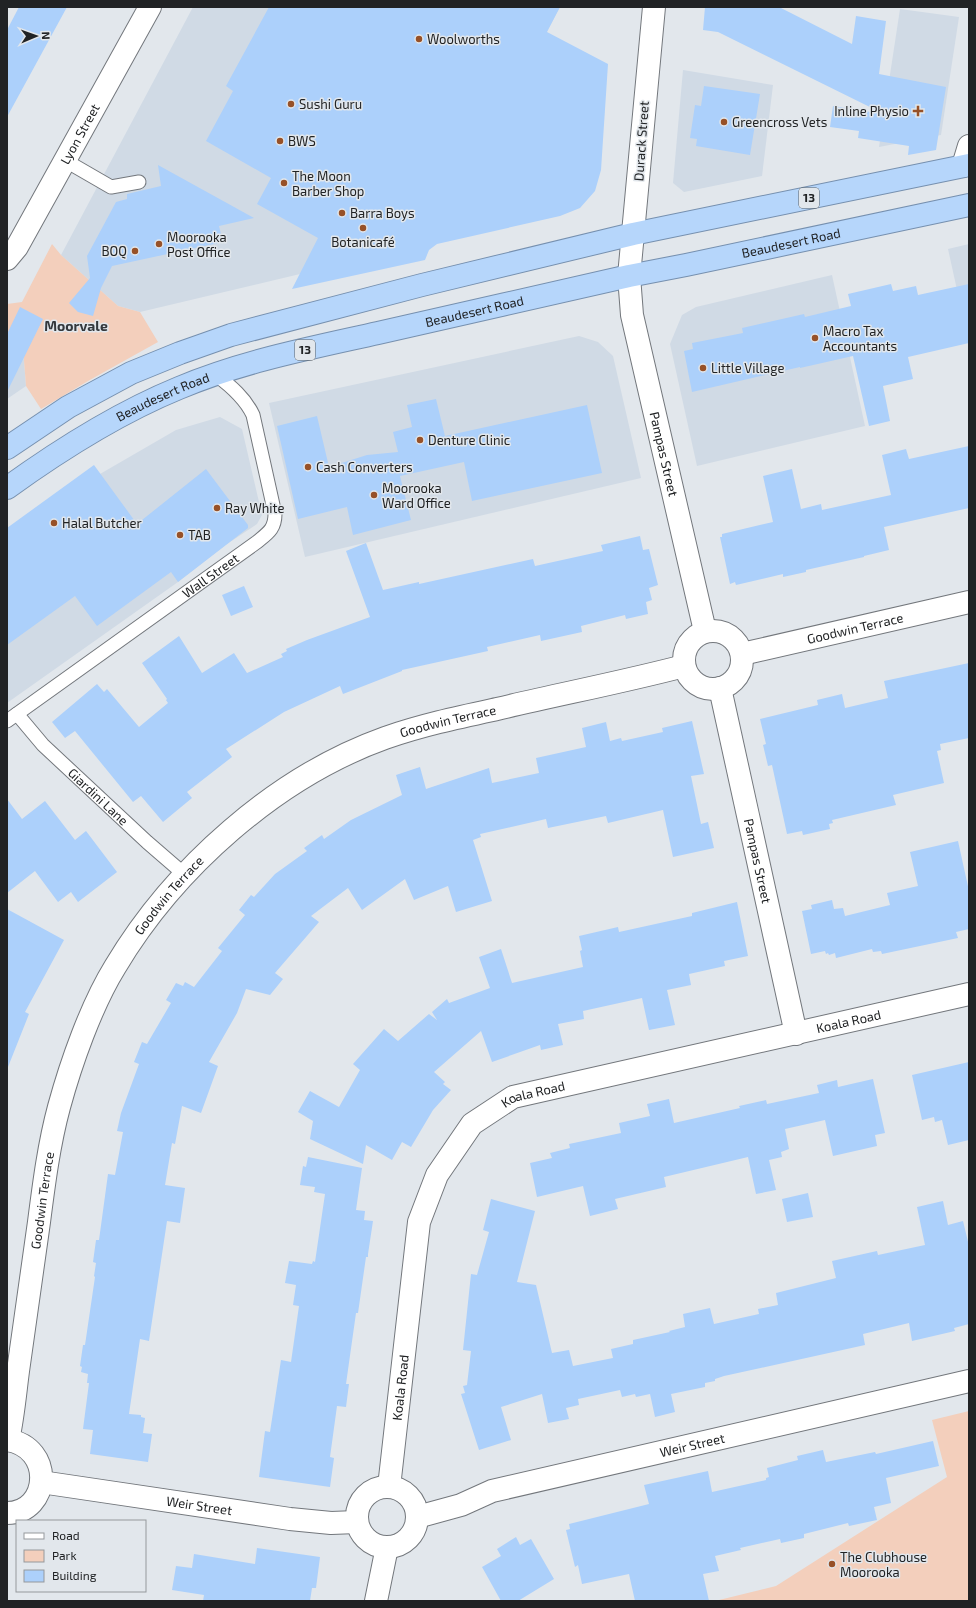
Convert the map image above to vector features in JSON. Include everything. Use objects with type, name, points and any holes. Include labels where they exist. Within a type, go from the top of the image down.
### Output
[{"type":"highway","name":"13","points":[[7,448],[68,407],[131,373],[180,353],[231,335],[422,285],[633,234],[967,159]]},
{"type":"highway","name":"Beaudesert Road","points":[[7,488],[34,468],[110,421],[180,388],[265,359],[629,276],[969,205]]},
{"type":"street","name":"Lyon Street","points":[[7,259],[17,247],[66,161],[150,7]]},
{"type":"street","name":"Durack Street","points":[[629,276],[647,65],[654,7]]},
{"type":"street","name":"Pampas Street","points":[[629,276],[632,315],[705,631]]},
{"type":"street","name":"Goodwin Terrace","points":[[742,654],[969,602]]},
{"type":"street","points":[[715,630],[724,632],[733,638],[742,654],[740,672],[728,685],[720,688],[710,689],[697,684],[688,674],[684,666],[686,648],[690,640],[705,631],[715,630]]},
{"type":"street","name":"Goodwin Terrace","points":[[8,1440],[48,1160],[59,1108],[77,1052],[94,1009],[114,968],[142,927],[184,874],[221,838],[299,780],[337,759],[384,739],[434,723],[684,666]]},
{"type":"street","name":"Pampas Street","points":[[720,688],[796,1034]]},
{"type":"street","name":"Koala Road","points":[[389,1487],[419,1222],[437,1175],[472,1124],[513,1097],[969,994]]},
{"type":"street","name":"Weir Street","points":[[418,1517],[461,1505],[492,1491],[969,1381]]},
{"type":"street","points":[[7,1513],[21,1510],[30,1503],[37,1494],[41,1482],[41,1470],[37,1459],[30,1450],[20,1443],[8,1440]]},
{"type":"street","name":"Weir Street","points":[[41,1482],[290,1520],[331,1523],[357,1522]]},
{"type":"street","points":[[380,1487],[389,1487],[398,1489],[412,1500],[418,1517],[416,1526],[408,1538],[397,1546],[379,1547],[368,1540],[360,1530],[357,1522],[357,1513],[364,1496],[380,1487]]},
{"type":"street","points":[[376,1601],[387,1547]]},
{"type":"lane","points":[[66,161],[111,187],[139,182]]},
{"type":"lane","name":"Wall Street","points":[[12,718],[257,542],[268,533],[275,524],[275,514],[253,415],[248,404],[228,384],[216,375]]},
{"type":"lane","name":"Giardini Lane","points":[[12,718],[184,874]]},
{"type":"shaded area","points":[[193,7],[560,7],[432,246],[300,274],[140,312],[118,306],[61,255]]},
{"type":"shaded area","points":[[900,9],[959,17],[941,135],[879,147]]},
{"type":"shaded area","points":[[683,70],[773,85],[762,176],[684,192],[673,183]]},
{"type":"shaded area","points":[[969,244],[969,344],[948,249]]},
{"type":"shaded area","points":[[832,275],[865,426],[697,466],[670,344],[682,315],[696,307]]},
{"type":"shaded area","points":[[579,336],[598,342],[613,356],[641,478],[305,557],[269,403]]},
{"type":"shaded area","points":[[7,339],[23,348],[26,386],[7,399]]},
{"type":"shaded area","points":[[220,417],[242,429],[262,515],[257,524],[227,544],[178,582],[7,703],[7,543],[100,474],[176,430]]},
{"type":"green space","points":[[52,244],[61,255],[118,306],[140,312],[158,342],[41,409],[26,386],[23,348],[7,339],[7,304],[22,302]]},
{"type":"green space","points":[[969,1411],[969,1601],[715,1601],[776,1586],[947,1477],[932,1420]]},
{"type":"building","points":[[19,7],[67,7],[7,117],[7,30]]},
{"type":"building","points":[[269,7],[560,7],[547,32],[608,64],[601,170],[595,191],[580,208],[560,216],[437,244],[429,250],[425,260],[292,289],[318,238],[257,204],[271,178],[206,141],[233,91],[226,86]]},
{"type":"building","points":[[705,7],[779,7],[852,44],[856,16],[886,21],[879,74],[946,87],[936,150],[908,155],[909,146],[858,138],[859,131],[830,127],[833,106],[884,114],[718,32],[703,30]]},
{"type":"building","name":"Greencross Vets","points":[[704,86],[760,94],[750,155],[696,146],[697,139],[690,138],[695,105],[701,106]]},
{"type":"building","points":[[158,165],[254,218],[219,226],[223,242],[112,266],[101,288],[93,316],[78,312],[69,303],[90,278],[87,256],[116,202],[127,199],[127,194],[161,186]]},
{"type":"building","points":[[891,284],[893,291],[916,286],[918,295],[969,284],[969,343],[908,357],[913,379],[883,386],[890,421],[869,426],[853,356],[692,392],[684,351],[693,349],[692,343],[743,333],[742,328],[804,314],[805,317],[851,306],[848,294]]},
{"type":"building","points":[[20,307],[43,319],[7,392],[7,334]]},
{"type":"building","points":[[436,399],[445,436],[587,405],[602,473],[472,501],[464,462],[400,476],[411,520],[353,535],[347,507],[298,519],[277,426],[317,416],[329,467],[367,455],[398,452],[393,432],[412,427],[407,405]]},
{"type":"building","points":[[969,446],[969,508],[884,527],[889,550],[783,577],[783,574],[736,585],[735,582],[730,584],[720,537],[722,537],[722,534],[773,522],[763,476],[792,469],[801,509],[821,504],[822,510],[891,495],[882,455],[906,449],[909,459]]},
{"type":"building","points":[[94,465],[137,524],[206,469],[248,525],[248,528],[178,582],[171,572],[97,626],[75,596],[7,645],[7,528]]},
{"type":"building","points":[[640,536],[643,550],[649,549],[658,585],[649,588],[652,600],[646,602],[648,614],[626,619],[625,615],[581,626],[582,632],[541,641],[540,635],[487,647],[488,651],[402,670],[343,694],[340,686],[284,712],[226,749],[232,757],[187,792],[192,798],[163,822],[141,796],[133,802],[75,731],[65,738],[52,722],[97,684],[104,692],[107,689],[139,727],[168,703],[166,700],[167,699],[142,663],[179,636],[202,673],[234,653],[247,673],[283,657],[281,654],[287,651],[286,649],[370,617],[346,551],[366,543],[383,590],[419,582],[419,584],[533,559],[535,566],[603,551],[601,545]]},
{"type":"building","points":[[244,586],[253,607],[231,616],[222,595]]},
{"type":"building","points":[[969,663],[969,738],[940,744],[941,750],[937,751],[944,783],[893,795],[896,805],[832,820],[833,823],[829,824],[830,829],[803,835],[802,831],[787,834],[772,765],[768,766],[763,745],[766,744],[760,719],[818,705],[817,700],[842,694],[845,708],[888,698],[884,681]]},
{"type":"building","points":[[692,721],[704,774],[691,776],[701,824],[708,822],[714,848],[673,857],[663,810],[608,823],[606,816],[548,828],[546,819],[480,834],[481,837],[473,840],[492,901],[456,912],[448,886],[414,900],[405,879],[362,910],[348,888],[311,916],[319,922],[275,973],[283,979],[270,995],[246,989],[237,1013],[209,1062],[218,1066],[201,1113],[182,1106],[175,1144],[172,1143],[165,1185],[185,1188],[180,1223],[167,1221],[149,1341],[140,1339],[129,1414],[141,1415],[141,1417],[145,1418],[143,1433],[152,1434],[148,1462],[90,1454],[93,1430],[83,1429],[89,1383],[87,1383],[88,1374],[81,1372],[82,1367],[80,1366],[83,1345],[85,1345],[95,1277],[96,1263],[93,1262],[96,1240],[99,1240],[108,1174],[115,1175],[123,1132],[117,1131],[121,1113],[139,1064],[134,1062],[142,1042],[147,1044],[171,1003],[166,1000],[176,983],[183,986],[185,982],[194,987],[222,951],[218,948],[245,915],[239,910],[251,895],[254,897],[275,874],[307,851],[304,848],[322,835],[324,839],[351,820],[402,795],[396,775],[420,767],[426,789],[489,768],[492,783],[539,773],[536,758],[586,747],[582,728],[606,722],[610,741],[621,738],[622,741],[663,732],[662,728]]},
{"type":"building","points":[[7,799],[22,819],[45,801],[75,840],[86,831],[117,872],[78,902],[71,892],[58,902],[35,871],[7,893]]},
{"type":"building","points":[[958,841],[969,891],[969,929],[956,932],[958,938],[882,954],[881,951],[873,952],[872,949],[836,958],[835,953],[829,955],[828,953],[826,954],[825,951],[811,954],[802,911],[812,909],[811,905],[832,900],[834,909],[843,908],[845,916],[890,905],[887,893],[918,886],[910,852]]},
{"type":"building","points":[[737,902],[748,956],[724,961],[725,966],[689,974],[691,985],[667,990],[675,1025],[649,1030],[642,998],[583,1011],[584,1019],[558,1024],[563,1045],[541,1050],[540,1045],[492,1062],[481,1031],[434,1072],[445,1082],[443,1084],[451,1090],[433,1110],[411,1147],[402,1142],[392,1160],[366,1145],[363,1164],[310,1139],[313,1121],[298,1112],[310,1091],[339,1107],[360,1070],[353,1064],[384,1029],[398,1041],[429,1014],[437,1020],[432,1012],[447,999],[449,1003],[490,988],[479,957],[501,949],[512,983],[583,967],[579,936],[618,927],[619,932],[692,916],[692,913]]},
{"type":"building","points":[[7,909],[64,940],[25,1012],[29,1014],[8,1067],[7,1067]]},
{"type":"building","points":[[969,1062],[969,1140],[948,1145],[942,1120],[935,1122],[934,1117],[922,1120],[912,1075]]},
{"type":"building","points":[[873,1079],[885,1133],[875,1135],[877,1146],[833,1156],[825,1120],[785,1129],[789,1149],[781,1152],[782,1157],[769,1160],[776,1190],[756,1194],[748,1157],[664,1177],[666,1187],[615,1199],[618,1209],[590,1216],[583,1186],[537,1197],[530,1163],[552,1158],[550,1153],[570,1148],[569,1144],[621,1133],[619,1123],[650,1116],[647,1104],[669,1099],[674,1123],[740,1108],[739,1106],[766,1100],[767,1104],[819,1093],[817,1085],[837,1080],[838,1087]]},
{"type":"building","points":[[308,1157],[362,1168],[356,1210],[365,1211],[364,1220],[373,1221],[358,1313],[356,1313],[346,1384],[349,1384],[346,1407],[337,1406],[330,1457],[334,1458],[330,1487],[259,1477],[265,1431],[270,1432],[281,1360],[291,1362],[299,1306],[293,1305],[296,1285],[285,1283],[289,1261],[312,1264],[313,1261],[315,1262],[325,1194],[314,1192],[315,1187],[300,1185],[303,1166],[306,1167]]},
{"type":"building","points":[[808,1193],[813,1217],[787,1222],[782,1199]]},
{"type":"building","points":[[491,1199],[535,1211],[517,1282],[536,1285],[552,1353],[569,1350],[573,1366],[613,1358],[611,1349],[633,1344],[633,1340],[670,1332],[669,1331],[685,1327],[683,1314],[710,1308],[714,1324],[759,1314],[758,1309],[778,1305],[776,1293],[836,1278],[832,1261],[877,1251],[878,1255],[925,1245],[917,1207],[943,1201],[948,1225],[963,1221],[969,1246],[969,1324],[954,1328],[955,1331],[912,1341],[909,1323],[863,1334],[865,1345],[724,1376],[715,1379],[715,1381],[705,1383],[705,1387],[671,1394],[675,1412],[655,1417],[650,1394],[636,1397],[635,1394],[622,1397],[620,1390],[578,1399],[579,1405],[566,1408],[569,1419],[548,1423],[542,1394],[501,1407],[511,1440],[479,1450],[461,1394],[465,1393],[463,1386],[467,1385],[471,1351],[463,1350],[471,1274],[477,1275],[489,1232],[483,1230]]},
{"type":"building","points":[[933,1441],[939,1466],[886,1478],[891,1503],[874,1507],[877,1520],[849,1526],[848,1523],[804,1534],[804,1538],[781,1543],[780,1539],[740,1548],[741,1550],[715,1556],[719,1571],[703,1574],[709,1601],[635,1601],[629,1574],[582,1584],[578,1565],[575,1567],[566,1530],[570,1529],[569,1524],[649,1504],[644,1485],[708,1471],[712,1492],[766,1480],[766,1478],[769,1477],[767,1468],[798,1460],[797,1456],[823,1450],[826,1462],[875,1452],[876,1454]]},
{"type":"building","points":[[516,1537],[520,1545],[531,1539],[554,1579],[518,1601],[501,1601],[482,1567],[501,1556],[497,1549]]},
{"type":"building","points":[[257,1548],[320,1557],[316,1588],[312,1588],[310,1601],[203,1601],[204,1595],[172,1590],[176,1566],[192,1568],[194,1554],[255,1564]]},
{"type":"place","name":"Woolworths","points":[[419,39]]},
{"type":"place","name":"Sushi Guru","points":[[291,104]]},
{"type":"place","name":"Inline Physio","points":[[918,111]]},
{"type":"place","name":"Greencross Vets","points":[[724,122]]},
{"type":"place","name":"BWS","points":[[280,141]]},
{"type":"place","name":"The Moon Barber Shop","points":[[284,183]]},
{"type":"place","name":"Barra Boys","points":[[342,213]]},
{"type":"place","name":"Botanicafé","points":[[363,228]]},
{"type":"place","name":"Moorooka Post Office","points":[[159,244]]},
{"type":"place","name":"BOQ","points":[[135,251]]},
{"type":"place","name":"Macro Tax Accountants","points":[[815,338]]},
{"type":"place","name":"Little Village","points":[[703,368]]},
{"type":"place","name":"Denture Clinic","points":[[420,440]]},
{"type":"place","name":"Cash Converters","points":[[308,467]]},
{"type":"place","name":"Moorooka Ward Office","points":[[374,495]]},
{"type":"place","name":"Ray White","points":[[217,508]]},
{"type":"place","name":"Halal Butcher","points":[[54,523]]},
{"type":"place","name":"TAB","points":[[180,535]]},
{"type":"place","name":"The Clubhouse Moorooka","points":[[832,1564]]},
{"type":"district","name":"Moorvale","points":[[76,326]]}]
